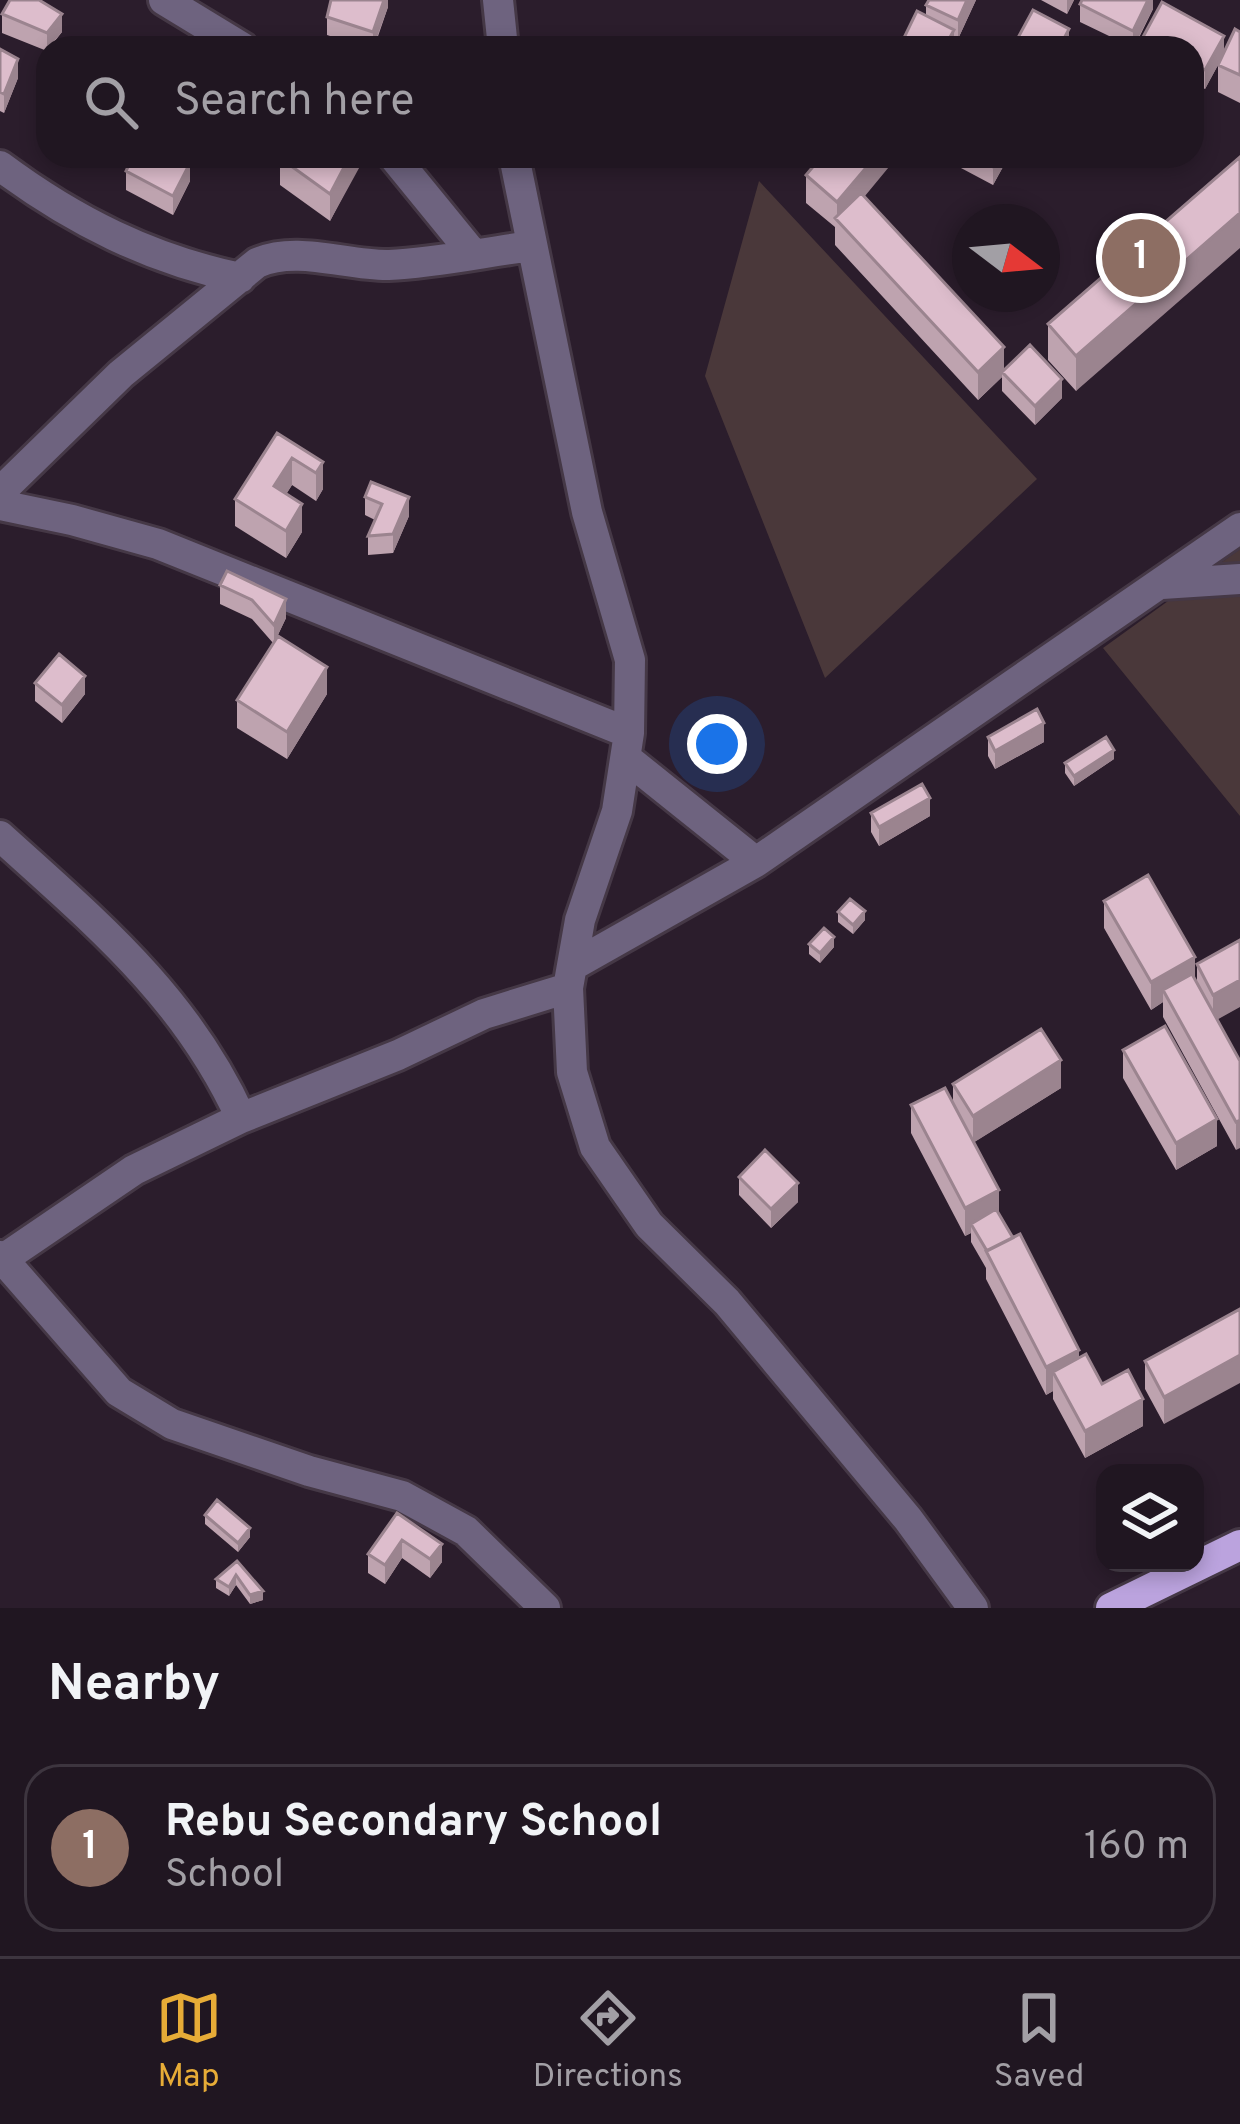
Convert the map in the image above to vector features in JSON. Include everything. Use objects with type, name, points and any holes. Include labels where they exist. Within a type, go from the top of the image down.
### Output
[{"type":"main road","points":[[1111,1608],[1240,1545]]},
{"type":"street","points":[[164,0],[223,36]]},
{"type":"street","points":[[498,0],[502,36]]},
{"type":"street","points":[[0,166],[115,238],[191,268],[240,278]]},
{"type":"street","points":[[404,168],[473,254]]},
{"type":"street","points":[[516,168],[587,512],[630,660],[628,745],[616,811],[580,920],[570,977],[572,1072],[596,1148],[649,1225],[728,1302],[908,1519],[973,1608]]},
{"type":"street","points":[[0,492],[121,374],[257,263],[276,255],[364,265],[532,246]]},
{"type":"street","points":[[0,505],[158,544],[628,745],[756,862]]},
{"type":"street","points":[[545,1608],[466,1531],[402,1496],[309,1471],[172,1424],[119,1392],[1,1257],[134,1170],[241,1118],[382,1063],[570,977],[756,862],[1240,528]]},
{"type":"street","points":[[1158,584],[1240,579]]},
{"type":"street","points":[[0,836],[110,934],[165,998],[211,1055],[241,1118]]},
{"type":"shaded area","points":[[759,181],[1037,479],[825,678],[705,376]]},
{"type":"shaded area","points":[[1240,549],[1240,816],[1103,648]]},
{"type":"building","points":[[10,0],[39,0],[62,14],[47,33],[2,14]]},
{"type":"building","points":[[331,0],[384,0],[373,32],[327,17]]},
{"type":"building","points":[[929,0],[967,0],[958,20],[926,5]]},
{"type":"building","points":[[1082,0],[1148,0],[1133,31],[1080,4]]},
{"type":"building","points":[[1162,2],[1224,36],[1205,70],[1204,36],[1144,36]]},
{"type":"building","points":[[1033,10],[1069,29],[1065,36],[1019,36]]},
{"type":"building","points":[[917,11],[954,30],[951,36],[905,36]]},
{"type":"building","points":[[1235,29],[1240,32],[1240,75],[1218,65]]},
{"type":"building","points":[[0,49],[18,59],[4,94],[0,92]]},
{"type":"building","points":[[1240,157],[1240,213],[1076,356],[1048,324]]},
{"type":"building","points":[[127,168],[187,168],[173,196]]},
{"type":"building","points":[[294,168],[344,168],[330,194]]},
{"type":"building","points":[[812,168],[866,168],[837,202],[806,175]]},
{"type":"building","points":[[861,193],[952,291],[952,312],[972,312],[1004,347],[978,372],[835,218]]},
{"type":"building","points":[[1030,345],[1062,379],[1035,406],[1002,372]]},
{"type":"building","points":[[277,433],[323,462],[316,473],[292,458],[274,486],[302,504],[286,531],[235,499]]},
{"type":"building","points":[[371,482],[409,497],[393,534],[368,536],[382,504],[365,497]]},
{"type":"building","points":[[227,571],[286,599],[274,625],[252,600],[220,585]]},
{"type":"building","points":[[278,636],[327,667],[287,732],[237,700]]},
{"type":"building","points":[[59,654],[85,676],[62,705],[35,683]]},
{"type":"building","points":[[1037,709],[1044,723],[995,751],[988,737]]},
{"type":"building","points":[[1106,737],[1114,750],[1074,776],[1065,763]]},
{"type":"building","points":[[922,784],[930,798],[879,827],[871,813]]},
{"type":"building","points":[[1148,875],[1195,957],[1151,982],[1104,901]]},
{"type":"building","points":[[850,899],[865,911],[853,925],[838,912]]},
{"type":"building","points":[[824,928],[834,937],[820,953],[809,944]]},
{"type":"building","points":[[1240,940],[1240,980],[1213,995],[1197,964]]},
{"type":"building","points":[[1192,974],[1240,1061],[1240,1120],[1236,1122],[1163,990]]},
{"type":"building","points":[[1165,1026],[1217,1119],[1176,1143],[1123,1050]]},
{"type":"building","points":[[1041,1029],[1061,1060],[973,1116],[953,1084]]},
{"type":"building","points":[[945,1088],[999,1190],[965,1208],[911,1105]]},
{"type":"building","points":[[765,1150],[798,1183],[771,1209],[739,1177]]},
{"type":"building","points":[[996,1209],[1013,1238],[987,1251],[971,1224]]},
{"type":"building","points":[[1020,1234],[1079,1350],[1046,1367],[986,1251]]},
{"type":"building","points":[[1240,1309],[1240,1355],[1164,1397],[1145,1361]]},
{"type":"building","points":[[1086,1354],[1102,1384],[1128,1370],[1143,1399],[1085,1431],[1053,1372]]},
{"type":"building","points":[[217,1500],[250,1528],[238,1543],[205,1515]]},
{"type":"building","points":[[397,1513],[442,1544],[430,1559],[402,1540],[385,1565],[368,1554]]},
{"type":"building","points":[[237,1561],[263,1591],[250,1595],[236,1575],[229,1587],[216,1579]]},
{"type":"place","name":"Rebu Secondary School","points":[[1141,258]]}]
